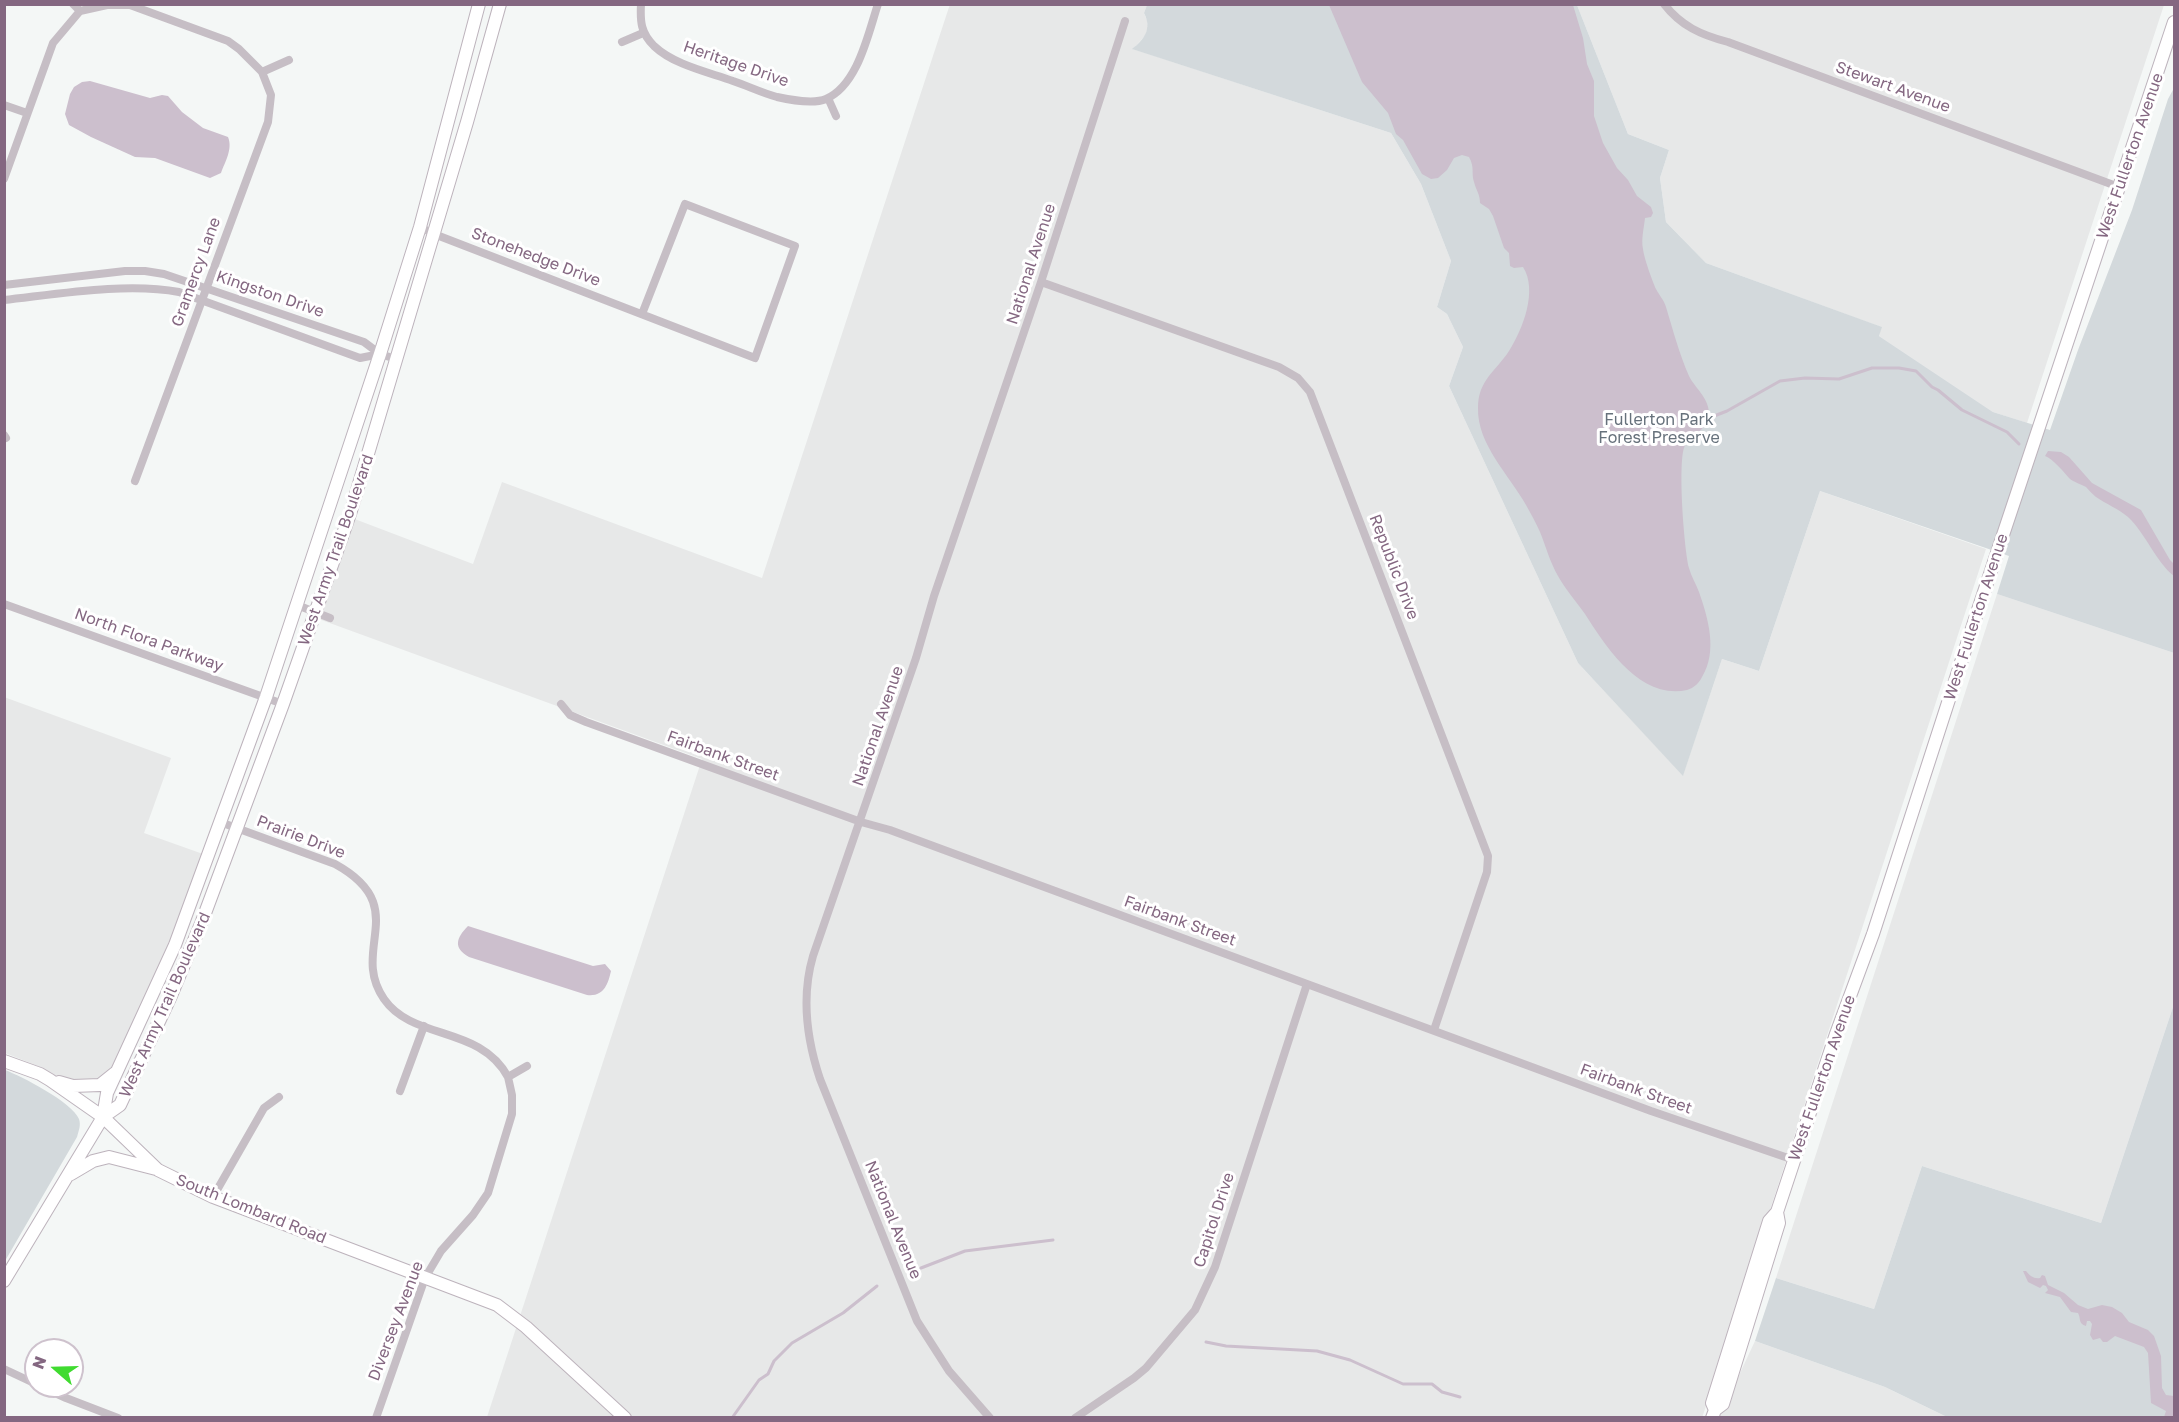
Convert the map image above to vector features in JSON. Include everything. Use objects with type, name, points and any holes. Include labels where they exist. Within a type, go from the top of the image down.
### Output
[{"type":"main road","name":"West Army Trail Boulevard","points":[[103,1117],[107,1094],[175,945],[266,697],[420,227],[479,4]]},
{"type":"main road","name":"West Army Trail Boulevard","points":[[103,1117],[120,1105],[189,952],[283,704],[356,494],[491,42],[500,4]]},
{"type":"main road","name":"West Fullerton Avenue","points":[[1713,1414],[1712,1403],[1769,1221],[1778,1212],[1873,934],[2119,187],[2169,59],[2175,22]]},
{"type":"main road","points":[[471,35],[491,42]]},
{"type":"main road","points":[[336,488],[356,494]]},
{"type":"main road","points":[[323,527],[343,534]]},
{"type":"main road","points":[[175,945],[189,952]]},
{"type":"main road","points":[[4,1061],[50,1080],[73,1086],[100,1085],[116,1073]]},
{"type":"main road","name":"South Lombard Road","points":[[50,1080],[103,1117],[158,1170],[213,1197],[496,1305],[526,1327],[625,1418]]},
{"type":"main road","points":[[4,1281],[103,1117]]},
{"type":"main road","points":[[70,1174],[93,1161],[109,1157],[158,1170]]},
{"type":"street","points":[[622,42],[644,33],[640,24],[641,4]]},
{"type":"street","points":[[836,116],[828,98],[840,90],[854,70],[878,4]]},
{"type":"street","name":"Stewart Avenue","points":[[1664,4],[1674,17],[1690,30],[1707,37],[1728,42],[2119,187]]},
{"type":"street","points":[[4,179],[53,44],[76,8],[130,5],[228,41],[239,48],[262,72],[289,60]]},
{"type":"street","name":"National Avenue","points":[[990,1418],[949,1371],[917,1321],[810,1050],[806,1006],[811,963],[916,658],[934,596],[1041,282],[1125,21]]},
{"type":"street","name":"Heritage Drive","points":[[644,33],[656,47],[674,59],[777,97],[817,102],[828,98]]},
{"type":"street","name":"Gramercy Lane","points":[[135,481],[268,122],[271,95],[262,72]]},
{"type":"street","points":[[4,105],[27,113]]},
{"type":"street","name":"Stonehedge Drive","points":[[420,227],[434,234],[642,315],[755,358],[795,246],[685,204],[642,315]]},
{"type":"street","name":"Kingston Drive","points":[[4,285],[112,273],[145,271],[164,274],[364,342],[380,354],[396,359]]},
{"type":"street","points":[[112,273],[114,289]]},
{"type":"street","name":"Republic Drive","points":[[1041,282],[1279,366],[1298,378],[1310,392],[1488,856],[1487,872],[1434,1030]]},
{"type":"street","name":"Kingston Drive","points":[[4,300],[114,289],[159,288],[179,292],[360,358],[380,354]]},
{"type":"street","name":"North Flora Parkway","points":[[4,604],[283,704]]},
{"type":"street","points":[[297,605],[330,618]]},
{"type":"street","name":"Fairbank Street","points":[[561,704],[570,715],[586,722],[861,822],[890,830],[1651,1111],[1794,1160]]},
{"type":"street","name":"Prairie Drive","points":[[220,822],[335,864],[359,880],[370,894],[376,908],[377,927],[372,964],[380,992],[393,1010],[407,1019],[465,1040],[480,1048],[502,1065],[508,1077]]},
{"type":"street","name":"Capitol Drive","points":[[1075,1418],[1144,1370],[1195,1310],[1215,1267],[1307,984]]},
{"type":"street","points":[[400,1091],[424,1026]]},
{"type":"street","points":[[508,1077],[527,1066]]},
{"type":"street","name":"Diversey Avenue","points":[[376,1418],[420,1276],[473,1215],[488,1192],[512,1114],[512,1095],[508,1077]]},
{"type":"street","points":[[213,1197],[264,1108],[279,1097]]},
{"type":"street","points":[[4,1369],[24,1378]]},
{"type":"street","points":[[66,1398],[118,1418]]},
{"type":"shaded area","points":[[950,4],[1147,5],[1144,13],[1148,28],[1145,36],[1133,49],[1391,133],[1421,184],[1451,261],[1437,307],[1447,314],[1463,347],[1449,386],[1578,663],[1683,775],[1722,659],[1759,671],[1820,491],[1986,549],[1702,1418],[487,1417],[702,759],[316,618],[352,518],[473,564],[502,482],[762,578]]},
{"type":"shaded area","points":[[1329,5],[1573,5],[1583,38],[1587,64],[1594,81],[1594,116],[1603,143],[1637,196],[1651,207],[1653,213],[1651,217],[1645,218],[1643,234],[1642,245],[1645,258],[1656,289],[1665,304],[1689,376],[1704,397],[1709,412],[1707,423],[1687,443],[1682,457],[1682,507],[1687,558],[1706,613],[1710,635],[1710,656],[1707,667],[1692,688],[1670,691],[1654,687],[1626,668],[1614,655],[1561,581],[1532,515],[1488,447],[1479,421],[1479,398],[1484,383],[1509,351],[1524,321],[1529,298],[1527,276],[1523,267],[1510,266],[1509,253],[1504,248],[1493,216],[1489,209],[1480,203],[1469,157],[1462,155],[1454,158],[1447,170],[1438,178],[1431,179],[1422,174],[1403,140],[1396,134],[1388,113],[1362,82]]},
{"type":"shaded area","points":[[1577,5],[2164,5],[2027,423],[1993,412],[1879,336],[1881,327],[1706,263],[1666,222],[1660,178],[1669,150],[1628,134]]},
{"type":"shaded area","points":[[90,81],[150,98],[168,96],[182,112],[203,128],[228,137],[229,151],[221,173],[210,178],[155,158],[135,157],[69,125],[65,114],[70,94],[74,87],[82,82]]},
{"type":"shaded area","points":[[2048,451],[2061,452],[2069,457],[2092,483],[2141,510],[2174,564],[2174,576],[2128,517],[2071,479],[2045,456]]},
{"type":"shaded area","points":[[1997,594],[2174,653],[2174,1004],[2101,1223],[1922,1166],[1874,1309],[1776,1278]]},
{"type":"shaded area","points":[[4,697],[171,758],[144,833],[203,854],[169,947],[112,1070],[100,1080],[78,1081],[57,1077],[38,1066],[5,1053]]},
{"type":"shaded area","points":[[468,926],[593,966],[605,964],[611,971],[608,981],[598,994],[587,995],[469,957],[458,946],[461,935]]},
{"type":"shaded area","points":[[2023,1271],[2036,1278],[2045,1276],[2048,1285],[2064,1293],[2078,1305],[2088,1309],[2102,1305],[2112,1307],[2122,1313],[2129,1322],[2148,1330],[2154,1336],[2161,1356],[2162,1388],[2166,1395],[2174,1396],[2174,1417],[2164,1417],[2166,1411],[2151,1403],[2148,1353],[2144,1347],[2115,1336],[2107,1342],[2103,1342],[2100,1338],[2093,1340],[2090,1335],[2092,1324],[2090,1321],[2087,1321],[2086,1326],[2082,1324],[2078,1313],[2071,1312],[2060,1297],[2045,1293],[2048,1290],[2046,1286],[2043,1285],[2040,1288],[2028,1282]]},
{"type":"shaded area","points":[[1755,1341],[1885,1387],[1947,1417],[1719,1418]]},
{"type":"green space","name":"Fullerton Park Forest Preserve","points":[[1147,5],[1577,5],[1628,134],[1669,150],[1660,178],[1666,222],[1706,263],[1882,327],[1879,336],[1993,412],[2050,430],[2132,210],[2168,99],[2174,88],[2174,653],[1997,594],[2009,556],[1820,491],[1759,671],[1722,659],[1683,776],[1578,663],[1449,386],[1463,347],[1447,314],[1437,307],[1451,261],[1421,184],[1391,133],[1132,49],[1146,33],[1147,24],[1144,13]]},
{"type":"green space","points":[[2174,1004],[2174,1417],[1947,1417],[1885,1387],[1755,1341],[1776,1278],[1874,1309],[1922,1166],[2101,1223]]},
{"type":"green space","points":[[5,1070],[34,1084],[67,1105],[80,1123],[77,1137],[5,1261]]},
{"type":"waterway","points":[[1709,418],[1727,411],[1780,381],[1805,378],[1839,379],[1872,368],[1899,368],[1916,371],[1932,387],[1962,410],[2007,432],[2019,444]]},
{"type":"waterway","points":[[921,1268],[965,1251],[1053,1240]]},
{"type":"waterway","points":[[732,1418],[759,1380],[768,1374],[774,1361],[792,1343],[843,1313],[877,1286]]},
{"type":"waterway","points":[[1206,1342],[1226,1346],[1317,1351],[1350,1360],[1403,1384],[1432,1384],[1442,1392],[1460,1397]]}]
